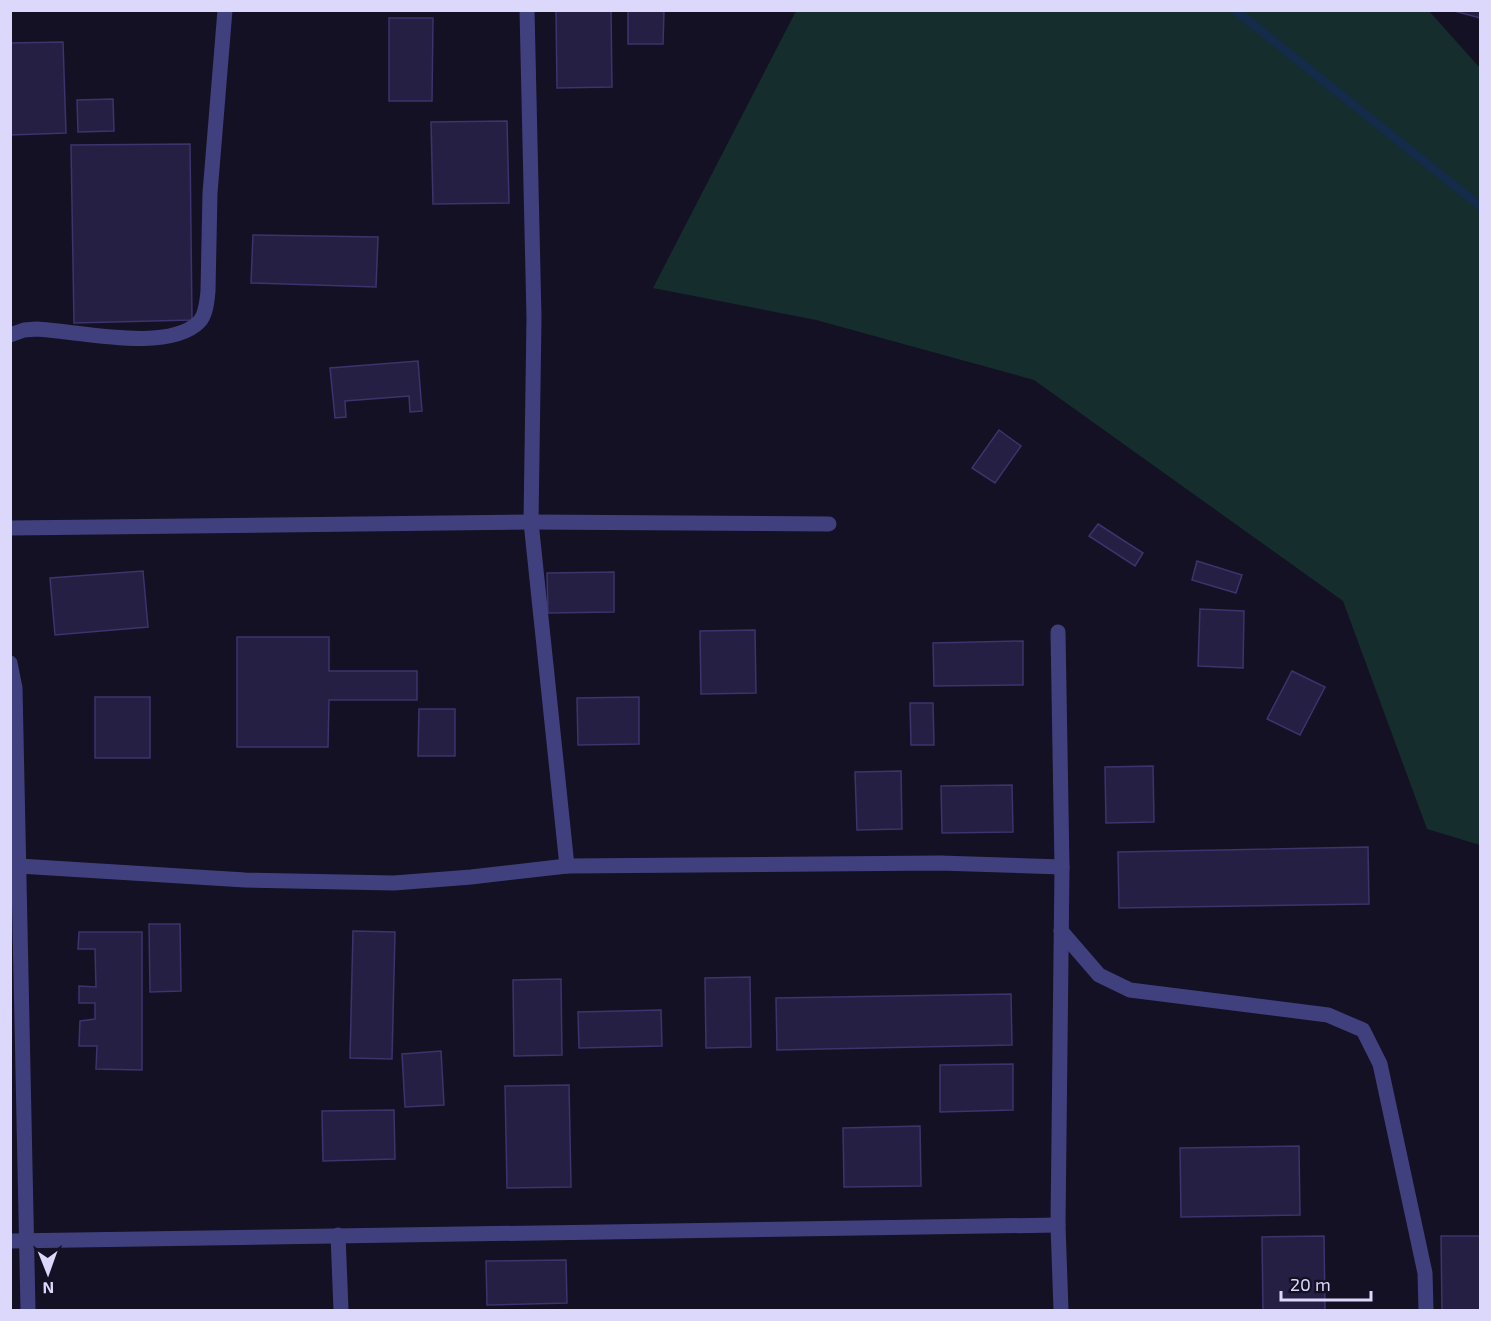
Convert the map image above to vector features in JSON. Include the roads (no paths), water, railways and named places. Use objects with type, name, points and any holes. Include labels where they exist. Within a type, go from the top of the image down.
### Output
[{"type":"street","points":[[10,335],[24,330],[37,329],[120,338],[177,336],[200,321],[206,306],[208,291],[210,193],[225,10]]},
{"type":"street","points":[[527,10],[534,318],[531,522],[567,866]]},
{"type":"street","points":[[10,528],[531,522],[829,524]]},
{"type":"street","points":[[1058,632],[1062,867],[1058,1225],[1062,1311]]},
{"type":"street","points":[[10,663],[15,688],[28,1311]]},
{"type":"street","points":[[19,866],[245,880],[394,883],[567,866],[940,863],[1062,867]]},
{"type":"street","points":[[1061,931],[1099,975],[1130,990],[1328,1015],[1363,1030],[1380,1064],[1425,1273],[1426,1311]]},
{"type":"street","points":[[10,1241],[1058,1225]]},
{"type":"street","points":[[338,1235],[341,1311]]},
{"type":"waterway","points":[[1235,10],[1480,206]]}]
